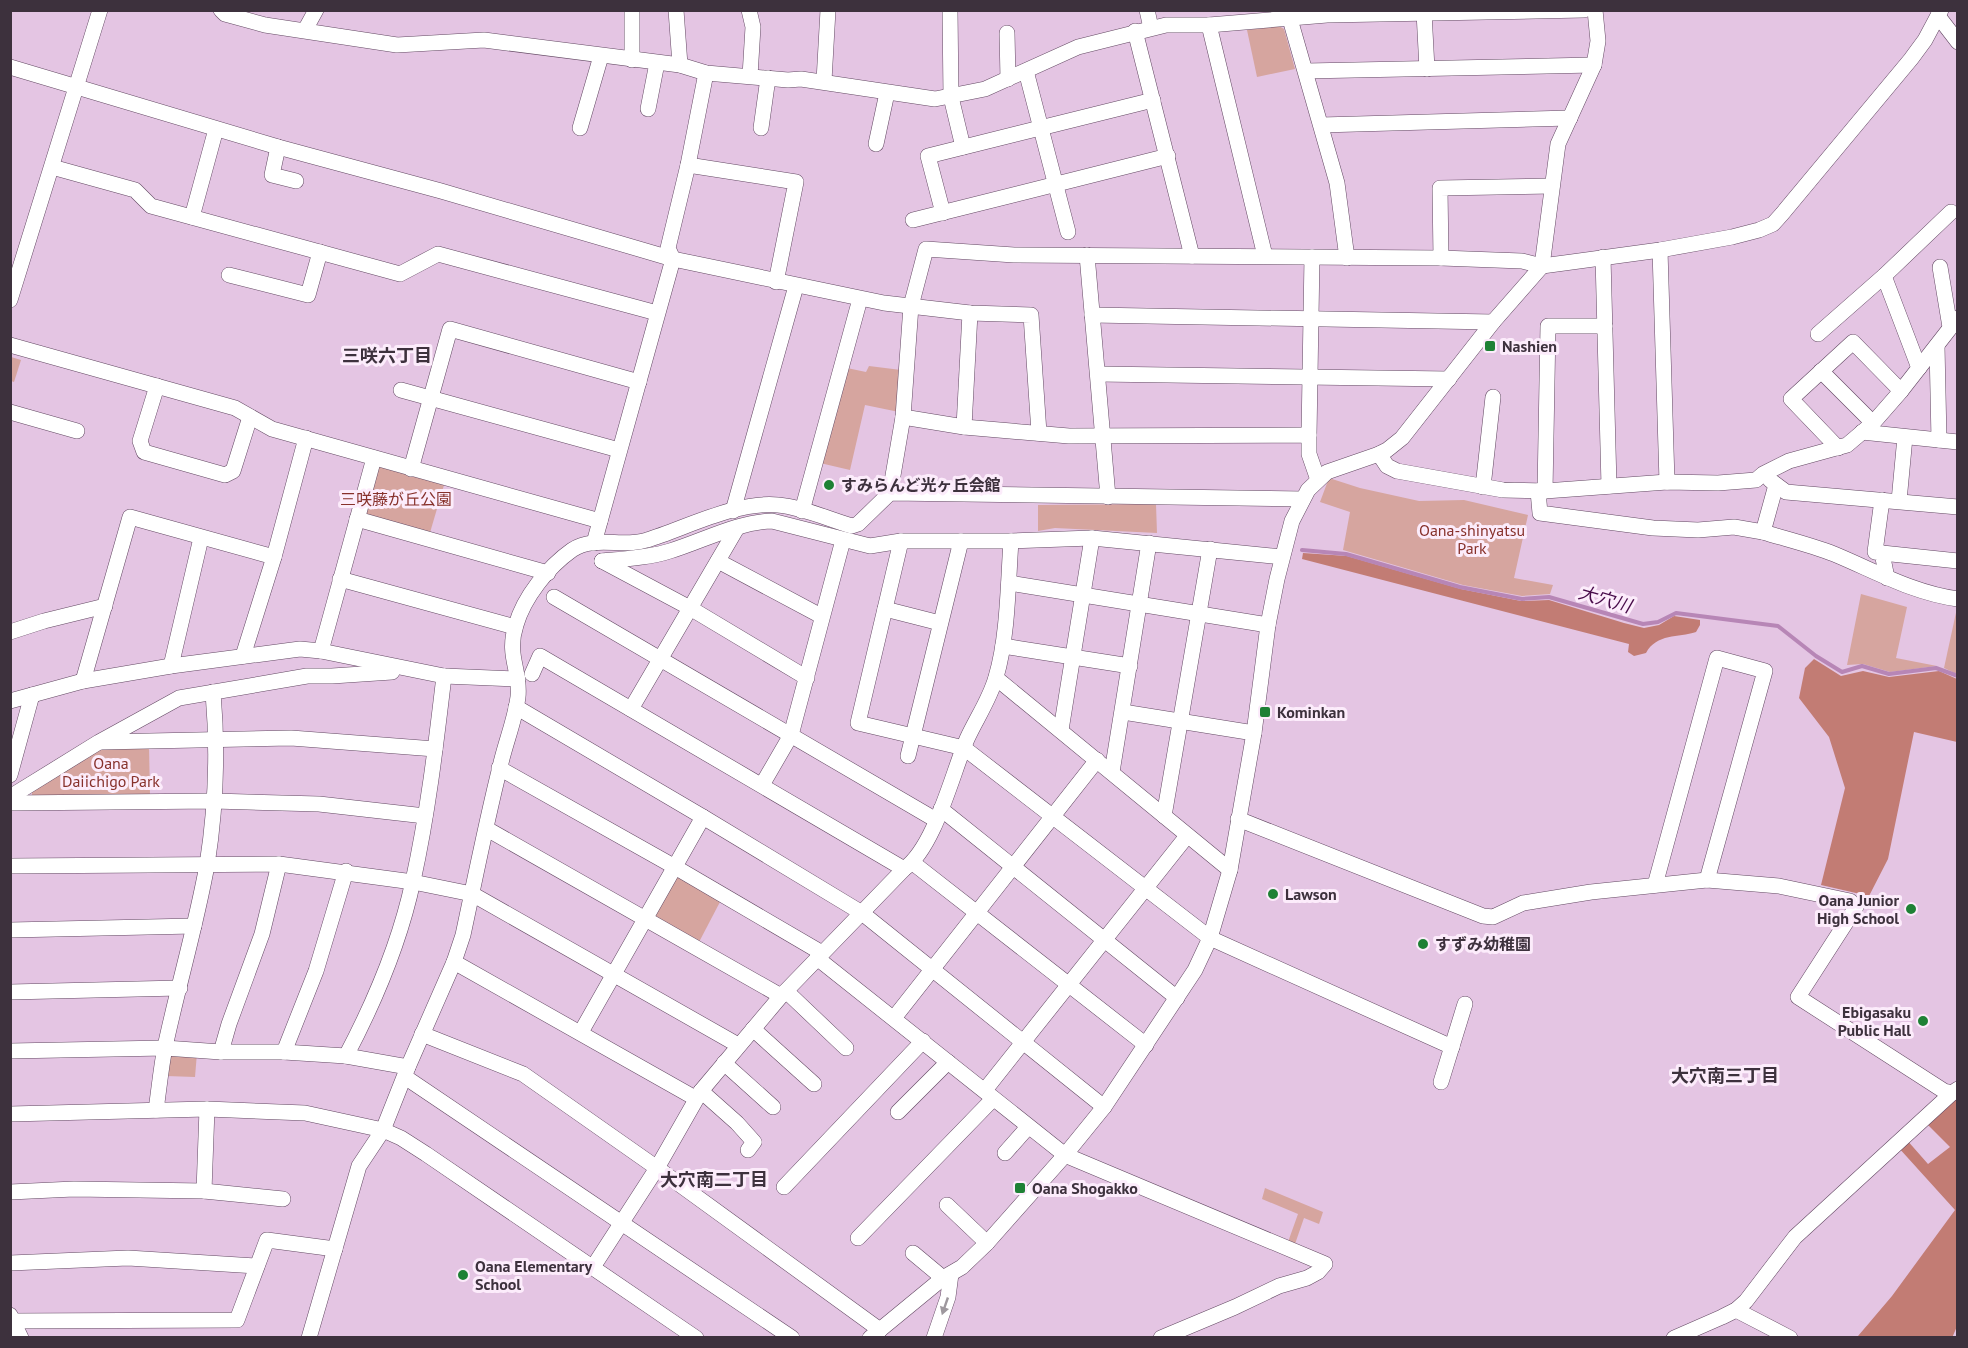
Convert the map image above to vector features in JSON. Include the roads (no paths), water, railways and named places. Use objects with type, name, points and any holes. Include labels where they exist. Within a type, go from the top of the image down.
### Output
[{"type":"street","points":[[221,10],[225,14],[266,25],[397,45],[484,40],[681,65],[706,73],[788,81],[801,79],[824,81],[935,99],[985,89],[1078,47],[1166,25],[1209,26],[1299,16],[1584,10]]},
{"type":"street","points":[[305,30],[316,10]]},
{"type":"street","points":[[632,10],[632,60]]},
{"type":"street","points":[[676,10],[681,65]]},
{"type":"street","points":[[749,10],[753,27],[750,76]]},
{"type":"street","points":[[824,81],[828,10]]},
{"type":"street","points":[[950,10],[951,97],[963,147]]},
{"type":"street","points":[[1147,10],[1151,28]]},
{"type":"street","points":[[422,1034],[523,1074],[657,1168],[875,1334],[947,1276],[962,1268],[1065,1155],[1104,1107],[1195,970],[1210,938],[1230,870],[1254,733],[1268,625],[1292,522],[1303,499],[1327,472],[1379,454],[1402,438],[1493,322],[1542,266],[1558,144],[1594,65],[1598,41],[1595,10]]},
{"type":"street","points":[[10,300],[14,274],[77,88],[96,11]]},
{"type":"street","points":[[1424,12],[1427,69]]},
{"type":"street","points":[[525,676],[512,659],[511,643],[520,612],[559,560],[574,549],[586,543],[645,541],[733,511],[760,506],[778,505],[852,526],[858,524],[890,493],[903,417],[911,306],[926,249],[1014,255],[1441,258],[1522,261],[1542,266],[1660,250],[1732,237],[1773,224],[1911,59],[1939,13],[1958,42]]},
{"type":"street","points":[[1299,16],[1305,71],[1337,183],[1347,258]]},
{"type":"street","points":[[1209,26],[1265,256]]},
{"type":"street","points":[[1135,32],[1192,255]]},
{"type":"street","points":[[1007,33],[1008,79]]},
{"type":"street","points":[[580,128],[601,56]]},
{"type":"street","points":[[648,109],[657,63]]},
{"type":"street","points":[[1305,71],[1594,65]]},
{"type":"street","points":[[10,68],[673,259],[860,299],[970,313],[1031,315],[1039,432]]},
{"type":"street","points":[[1026,71],[1068,232]]},
{"type":"street","points":[[594,543],[673,259],[668,248],[688,165],[706,73]]},
{"type":"street","points":[[761,128],[768,78]]},
{"type":"street","points":[[876,144],[887,93]]},
{"type":"street","points":[[943,213],[928,156],[1153,100]]},
{"type":"street","points":[[1321,125],[1570,118]]},
{"type":"street","points":[[192,217],[216,129]]},
{"type":"street","points":[[278,147],[272,175],[296,181]]},
{"type":"street","points":[[912,220],[1168,156]]},
{"type":"street","points":[[688,165],[796,182],[776,282]]},
{"type":"street","points":[[52,167],[135,190],[151,206],[400,274],[438,254],[657,314]]},
{"type":"street","points":[[1441,258],[1440,188],[1552,186]]},
{"type":"street","points":[[1818,334],[1884,276],[1951,212]]},
{"type":"street","points":[[1660,250],[1667,482]]},
{"type":"street","points":[[229,275],[308,295],[320,252]]},
{"type":"street","points":[[1087,255],[1108,497]]},
{"type":"street","points":[[1312,257],[1309,454],[1318,480]]},
{"type":"street","points":[[1604,257],[1609,486]]},
{"type":"street","points":[[1379,454],[1387,466],[1397,471],[1503,490],[1542,491],[1667,482],[1718,483],[1756,480],[1789,461],[1847,446],[1901,391],[1954,323],[1940,267]]},
{"type":"street","points":[[1884,276],[1919,368]]},
{"type":"street","points":[[733,511],[796,286]]},
{"type":"street","points":[[802,511],[860,299]]},
{"type":"street","points":[[964,427],[970,313]]},
{"type":"street","points":[[1092,315],[1493,322]]},
{"type":"street","points":[[1605,326],[1548,326],[1540,513],[1653,528],[1698,530],[1734,527],[1763,532],[1833,554],[1887,579],[1934,596],[1958,599]]},
{"type":"street","points":[[411,469],[450,329],[639,382]]},
{"type":"street","points":[[1838,448],[1791,399],[1853,342],[1901,391]]},
{"type":"street","points":[[10,345],[235,408],[272,429],[600,521]]},
{"type":"street","points":[[1937,346],[1939,440]]},
{"type":"street","points":[[1821,371],[1867,428],[1905,437],[1958,442]]},
{"type":"street","points":[[1098,374],[1449,379]]},
{"type":"street","points":[[157,386],[140,441],[144,452],[225,475],[232,471],[250,417]]},
{"type":"street","points":[[401,390],[619,450]]},
{"type":"street","points":[[1484,487],[1493,397]]},
{"type":"street","points":[[10,412],[77,431]]},
{"type":"street","points":[[903,417],[964,427],[1069,436],[1309,435]]},
{"type":"street","points":[[1899,501],[1905,437]]},
{"type":"street","points":[[243,656],[274,557],[306,438]]},
{"type":"street","points":[[320,676],[323,652],[340,579],[374,458]]},
{"type":"street","points":[[1763,474],[1786,492],[1958,507]]},
{"type":"street","points":[[1763,532],[1776,485]]},
{"type":"street","points":[[890,493],[1303,499]]},
{"type":"street","points":[[1882,500],[1875,552],[1958,561]]},
{"type":"street","points":[[83,681],[130,517],[274,557]]},
{"type":"street","points":[[357,519],[548,573]]},
{"type":"street","points":[[807,678],[690,608],[602,561],[668,552],[761,521],[772,521],[870,546],[901,541],[1011,542],[1092,538],[1282,557]]},
{"type":"street","points":[[631,709],[737,528]]},
{"type":"street","points":[[171,666],[201,538]]},
{"type":"street","points":[[1061,730],[1092,538]]},
{"type":"street","points":[[762,785],[791,735],[843,540]]},
{"type":"street","points":[[901,541],[858,723],[964,748],[1210,938],[1452,1047]]},
{"type":"street","points":[[908,756],[961,541]]},
{"type":"street","points":[[593,1267],[657,1168],[698,1094],[738,1045],[819,955],[908,866],[939,815],[964,748],[996,678],[1003,646],[1011,542]]},
{"type":"street","points":[[1112,772],[1149,543]]},
{"type":"street","points":[[1164,816],[1210,549]]},
{"type":"street","points":[[1882,553],[1887,579]]},
{"type":"street","points":[[718,561],[821,616]]},
{"type":"street","points":[[340,579],[515,627]]},
{"type":"street","points":[[1008,583],[1268,625]]},
{"type":"street","points":[[554,597],[791,735],[939,815],[1013,867],[1177,998]]},
{"type":"street","points":[[10,632],[105,606]]},
{"type":"street","points":[[885,609],[940,623]]},
{"type":"street","points":[[1003,646],[1130,666]]},
{"type":"street","points":[[10,701],[83,681],[171,666],[300,649],[444,676],[525,676]]},
{"type":"street","points":[[309,1338],[359,1166],[383,1130],[454,962],[463,935],[518,696],[525,676],[540,656],[762,785],[908,866],[976,912],[1146,1044]]},
{"type":"street","points":[[1655,885],[1717,658],[1765,671],[1707,880]]},
{"type":"street","points":[[10,797],[99,742],[179,698],[307,676],[412,670]]},
{"type":"street","points":[[346,1056],[371,1008],[395,944],[413,882],[425,816],[444,676]]},
{"type":"street","points":[[996,678],[1230,870]]},
{"type":"street","points":[[156,1110],[165,1048],[207,864],[214,801],[217,740],[213,692]]},
{"type":"street","points":[[10,774],[32,695]]},
{"type":"street","points":[[516,707],[862,913],[1104,1107]]},
{"type":"street","points":[[1123,712],[1254,733]]},
{"type":"street","points":[[99,742],[291,738],[435,749]]},
{"type":"street","points":[[894,1018],[1097,760]]},
{"type":"street","points":[[500,768],[675,867],[819,955],[1065,1155],[1325,1264],[1307,1278],[1279,1286],[1161,1338]]},
{"type":"street","points":[[10,803],[214,801],[320,804],[425,816]]},
{"type":"street","points":[[581,1032],[704,817]]},
{"type":"street","points":[[1238,819],[1483,916],[1493,917],[1523,903],[1707,880],[1779,886],[1850,901],[1856,907],[1798,997],[1944,1091],[1955,1091]]},
{"type":"street","points":[[487,829],[784,994],[846,1048]]},
{"type":"street","points":[[858,1238],[989,1095],[1023,1042],[1187,836]]},
{"type":"street","points":[[221,1052],[262,934],[279,864]]},
{"type":"street","points":[[10,866],[279,864],[413,882],[472,894],[738,1045]]},
{"type":"street","points":[[284,1052],[316,971],[346,872]]},
{"type":"street","points":[[10,930],[194,926]]},
{"type":"street","points":[[454,962],[698,1094],[738,1124],[754,1142],[748,1150]]},
{"type":"street","points":[[10,992],[180,988]]},
{"type":"street","points":[[1441,1082],[1465,1004]]},
{"type":"street","points":[[753,1029],[814,1084]]},
{"type":"street","points":[[784,1187],[923,1041]]},
{"type":"street","points":[[10,1051],[165,1048],[221,1052],[284,1052],[346,1056],[407,1072],[792,1338]]},
{"type":"street","points":[[898,1112],[948,1062]]},
{"type":"street","points":[[724,1063],[773,1107]]},
{"type":"street","points":[[1674,1338],[1736,1310],[1746,1302],[1795,1237],[1955,1091]]},
{"type":"street","points":[[10,1114],[156,1110],[305,1113],[383,1130],[426,1154],[696,1338]]},
{"type":"street","points":[[204,1191],[207,1110]]},
{"type":"street","points":[[1005,1153],[1028,1126]]},
{"type":"street","points":[[10,1192],[74,1189],[204,1191],[283,1199]]},
{"type":"street","points":[[947,1205],[987,1243]]},
{"type":"street","points":[[21,1338],[12,1319],[237,1320],[267,1240],[335,1249]]},
{"type":"street","points":[[913,1253],[947,1276]]},
{"type":"street","points":[[10,1263],[128,1258],[257,1266]]},
{"type":"street","points":[[934,1338],[948,1297],[947,1276]]},
{"type":"street","points":[[1736,1310],[1790,1338]]},
{"type":"waterway","name":"大穴川","points":[[1302,550],[1346,554],[1460,587],[1522,599],[1549,597],[1643,624],[1658,622],[1676,613],[1778,626],[1816,656],[1842,672],[1862,666],[1889,674],[1936,668],[1958,676]]},
{"type":"place","name":"Nashien","points":[[1490,346]]},
{"type":"place","name":"すみらんど光ヶ丘会館","points":[[829,485]]},
{"type":"place","name":"Kominkan","points":[[1265,712]]},
{"type":"place","name":"Lawson","points":[[1273,894]]},
{"type":"place","name":"Oana Junior High School","points":[[1911,909]]},
{"type":"place","name":"すずみ幼稚園","points":[[1423,944]]},
{"type":"place","name":"Ebigasaku Public Hall","points":[[1923,1021]]},
{"type":"place","name":"Oana Shogakko","points":[[1020,1188]]},
{"type":"place","name":"Oana Elementary School","points":[[463,1275]]},
{"type":"district","name":"三咲六丁目","points":[[387,355]]},
{"type":"district","name":"大穴南三丁目","points":[[1725,1075]]},
{"type":"district","name":"大穴南二丁目","points":[[714,1179]]},
{"type":"park label","name":"三咲藤が丘公園","points":[[396,499]]},
{"type":"park label","name":"Oana-shinyatsu Park","points":[[1472,539]]},
{"type":"park label","name":"Oana Daiichigo Park","points":[[111,772]]}]
